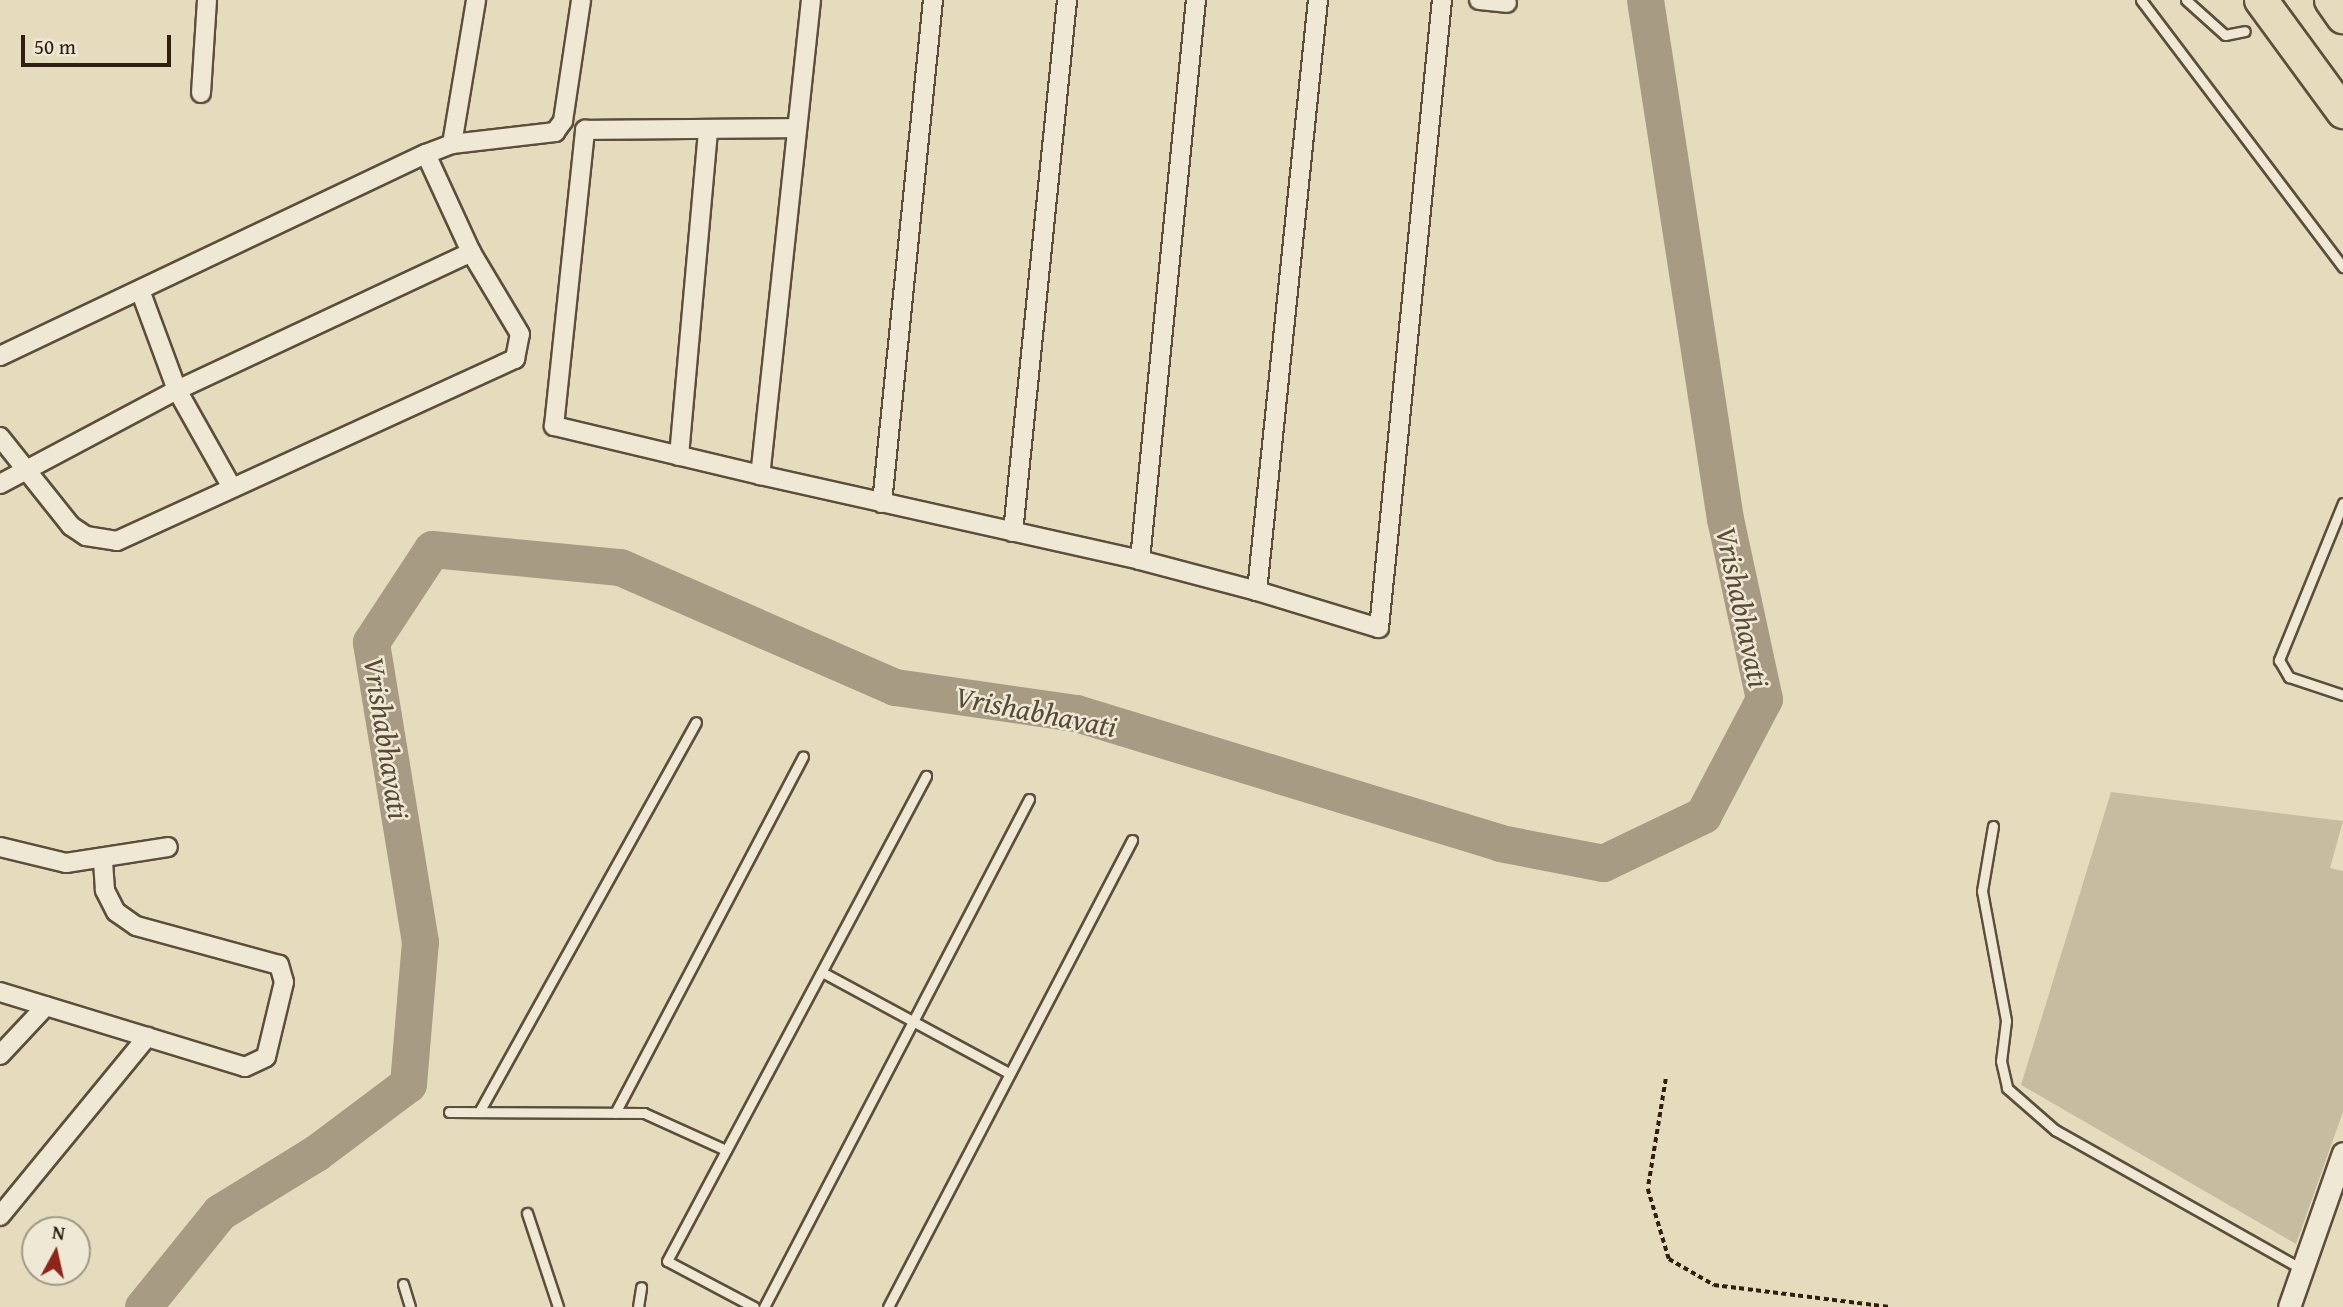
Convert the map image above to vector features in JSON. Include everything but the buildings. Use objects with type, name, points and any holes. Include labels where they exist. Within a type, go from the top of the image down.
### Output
[{"type":"highway","points":[[2260,0],[2343,112]]},
{"type":"highway","points":[[2331,0],[2343,17]]},
{"type":"street","points":[[201,93],[207,0]]},
{"type":"street","points":[[452,144],[476,0]]},
{"type":"street","points":[[0,356],[426,154],[452,144],[537,138],[560,127],[581,0]]},
{"type":"street","points":[[760,475],[811,0]]},
{"type":"street","points":[[882,503],[933,0]]},
{"type":"street","points":[[1013,531],[1067,0]]},
{"type":"street","points":[[1140,560],[1196,0]]},
{"type":"street","points":[[1257,591],[1318,0]]},
{"type":"street","points":[[797,128],[585,131],[554,426],[1140,560],[1257,591],[1379,628],[1442,0]]},
{"type":"street","points":[[1479,0],[1507,3]]},
{"type":"street","points":[[679,456],[708,129]]},
{"type":"street","points":[[0,436],[23,472],[71,526],[108,541],[515,359],[520,334],[471,252],[426,154]]},
{"type":"street","points":[[0,484],[177,390],[471,252]]},
{"type":"street","points":[[140,290],[177,390],[231,486]]},
{"type":"street","points":[[0,847],[66,863],[168,847]]},
{"type":"street","points":[[0,992],[147,1038],[254,1066],[266,1057],[284,973],[273,961],[136,926],[116,912],[105,890],[103,859]]},
{"type":"street","points":[[0,1055],[46,1006]]},
{"type":"street","points":[[0,1216],[147,1038]]},
{"type":"street","points":[[2289,1307],[2343,1153]]},
{"type":"lane","points":[[2141,0],[2343,267]]},
{"type":"lane","points":[[2186,0],[2225,35],[2245,31]]},
{"type":"lane","points":[[2343,503],[2279,660],[2289,677],[2343,695]]},
{"type":"lane","points":[[479,1112],[696,722]]},
{"type":"lane","points":[[615,1113],[803,756]]},
{"type":"lane","points":[[754,1307],[667,1261],[926,776]]},
{"type":"lane","points":[[764,1307],[1029,799]]},
{"type":"lane","points":[[1993,826],[1982,891],[2006,1021],[2001,1060],[2007,1088],[2055,1130],[2302,1269]]},
{"type":"lane","points":[[888,1307],[1132,840]]},
{"type":"lane","points":[[822,972],[1009,1073]]},
{"type":"lane","points":[[449,1112],[644,1113],[726,1150]]},
{"type":"lane","points":[[527,1213],[558,1307]]},
{"type":"lane","points":[[403,1284],[410,1307]]},
{"type":"lane","points":[[638,1307],[641,1287]]},
{"type":"path","points":[[1666,1079],[1648,1189],[1669,1259],[1714,1285],[1890,1307]]},
{"type":"shaded area","points":[[2111,792],[2343,821],[2330,868],[2343,871],[2343,1112],[2296,1244],[2021,1085]]},
{"type":"waterway","name":"Vrishabhavati","points":[[143,1307],[220,1212],[316,1153],[408,1084],[420,942],[371,642],[432,549],[620,567],[895,687],[1076,713],[1500,843],[1603,863],[1703,815],[1764,699],[1725,519],[1645,0]]}]
